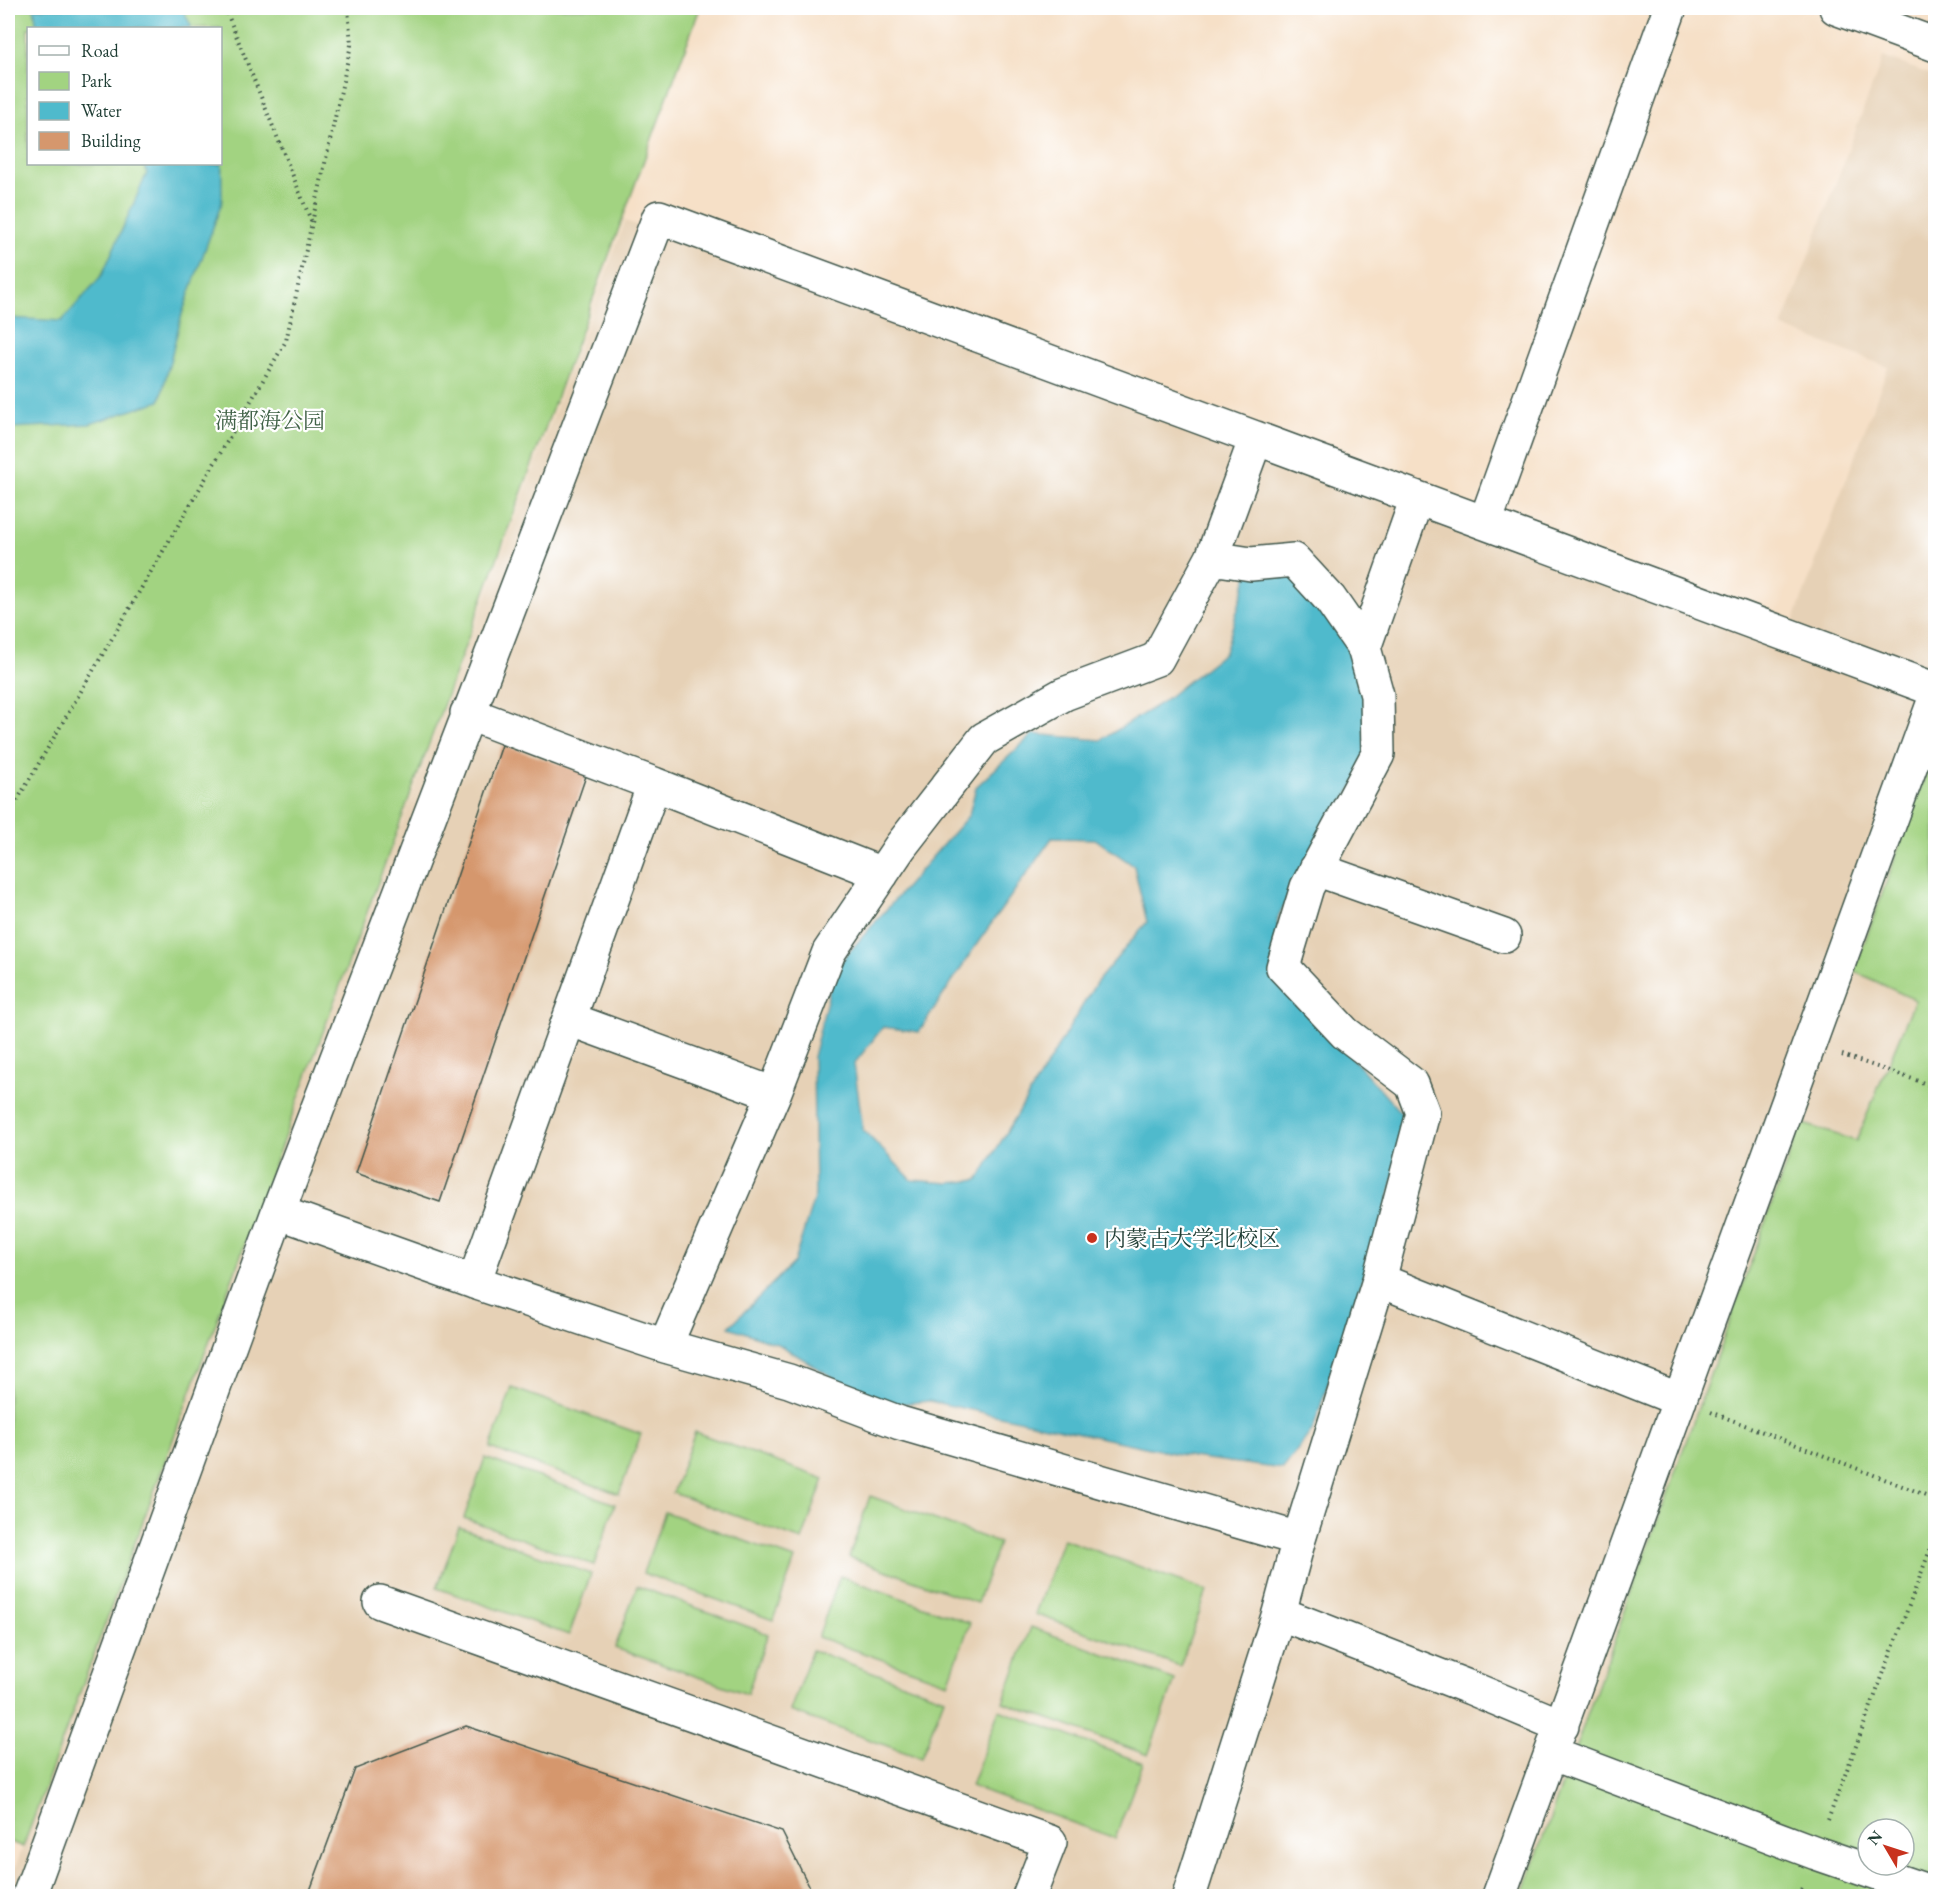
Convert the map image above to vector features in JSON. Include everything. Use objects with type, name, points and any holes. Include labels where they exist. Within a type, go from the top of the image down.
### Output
[{"type":"street","points":[[1485,523],[1670,8]]},
{"type":"street","points":[[1836,8],[1935,45]]},
{"type":"street","points":[[29,1896],[278,1212],[467,713],[659,217],[1935,690]]},
{"type":"street","points":[[665,1346],[774,1094],[829,952],[900,847],[984,739],[1064,694],[1157,658],[1212,558],[1256,438]]},
{"type":"street","points":[[1364,648],[1417,498]]},
{"type":"street","points":[[1189,1896],[1279,1613],[1299,1539],[1379,1280],[1423,1113],[1412,1084],[1346,1034],[1283,967],[1307,887],[1378,754],[1377,694],[1364,648],[1330,599],[1294,560],[1251,564],[1212,558]]},
{"type":"street","points":[[1499,1896],[1935,696]]},
{"type":"street","points":[[467,713],[882,874]]},
{"type":"street","points":[[474,1282],[654,784]]},
{"type":"street","points":[[1316,869],[1504,936]]},
{"type":"street","points":[[569,1019],[774,1094]]},
{"type":"street","points":[[278,1212],[474,1282],[665,1346],[789,1381],[900,1423],[1299,1539]]},
{"type":"street","points":[[1379,1280],[1680,1400]]},
{"type":"street","points":[[380,1602],[1050,1842],[1029,1896]]},
{"type":"street","points":[[1279,1613],[1471,1688],[1556,1739],[1816,1853],[1935,1894]]},
{"type":"path","points":[[225,8],[312,224]]},
{"type":"path","points":[[8,816],[286,340],[351,45],[348,8]]},
{"type":"path","points":[[1809,1044],[1935,1087]]},
{"type":"path","points":[[1680,1400],[1935,1499]]},
{"type":"path","points":[[1799,1896],[1935,1534]]},
{"type":"shaded area","name":"内蒙古大学北校区","points":[[1883,57],[1935,76],[1935,1896],[8,1896],[8,1887],[625,221],[1784,647],[1888,367],[1782,327]]},
{"type":"green space","name":"满都海公园","points":[[8,8],[700,8],[23,1847],[8,1841]]},
{"type":"green space","points":[[1935,748],[1935,1896],[1522,1896],[1801,1123],[1856,1141],[1915,1000],[1854,971]]},
{"type":"green space","points":[[512,1388],[641,1434],[619,1494],[490,1448]]},
{"type":"green space","points":[[695,1432],[824,1479],[802,1540],[673,1493]]},
{"type":"green space","points":[[485,1458],[615,1504],[594,1565],[464,1518]]},
{"type":"green space","points":[[870,1496],[999,1543],[977,1603],[849,1557]]},
{"type":"green space","points":[[665,1512],[795,1559],[773,1620],[643,1573]]},
{"type":"green space","points":[[459,1527],[591,1574],[569,1635],[437,1588]]},
{"type":"green space","points":[[1063,1539],[1207,1591],[1180,1666],[1035,1614]]},
{"type":"green space","points":[[840,1576],[970,1623],[948,1683],[818,1637]]},
{"type":"green space","points":[[637,1586],[768,1634],[747,1694],[615,1648]]},
{"type":"green space","points":[[1031,1627],[1175,1680],[1148,1755],[1003,1702]]},
{"type":"green space","points":[[812,1650],[944,1698],[921,1758],[790,1711]]},
{"type":"green space","points":[[999,1710],[1143,1763],[1115,1838],[971,1786]]},
{"type":"water","points":[[34,8],[182,8],[192,27],[37,27]]},
{"type":"water","points":[[143,165],[222,165],[222,202],[182,314],[160,401],[90,424],[8,428],[8,318],[62,321],[102,275],[147,173]]},
{"type":"water","points":[[1294,560],[1330,599],[1371,700],[1366,766],[1312,851],[1277,919],[1284,981],[1408,1121],[1386,1209],[1313,1429],[1283,1469],[1192,1457],[929,1401],[880,1406],[780,1345],[729,1327],[794,1262],[815,1195],[813,1057],[835,968],[969,815],[976,787],[1033,734],[1101,740],[1161,703],[1225,652],[1251,564]],"holes":[[[1052,838],[1095,839],[1134,866],[1147,922],[1096,983],[978,1180],[949,1183],[912,1180],[863,1130],[854,1064],[883,1027],[919,1032],[974,948]]]},
{"type":"building","points":[[502,745],[587,773],[440,1202],[356,1173]]},
{"type":"building","points":[[466,1726],[782,1832],[814,1896],[308,1896],[355,1769]]},
{"type":"place","name":"内蒙古大学北校区","points":[[1092,1238]]}]
